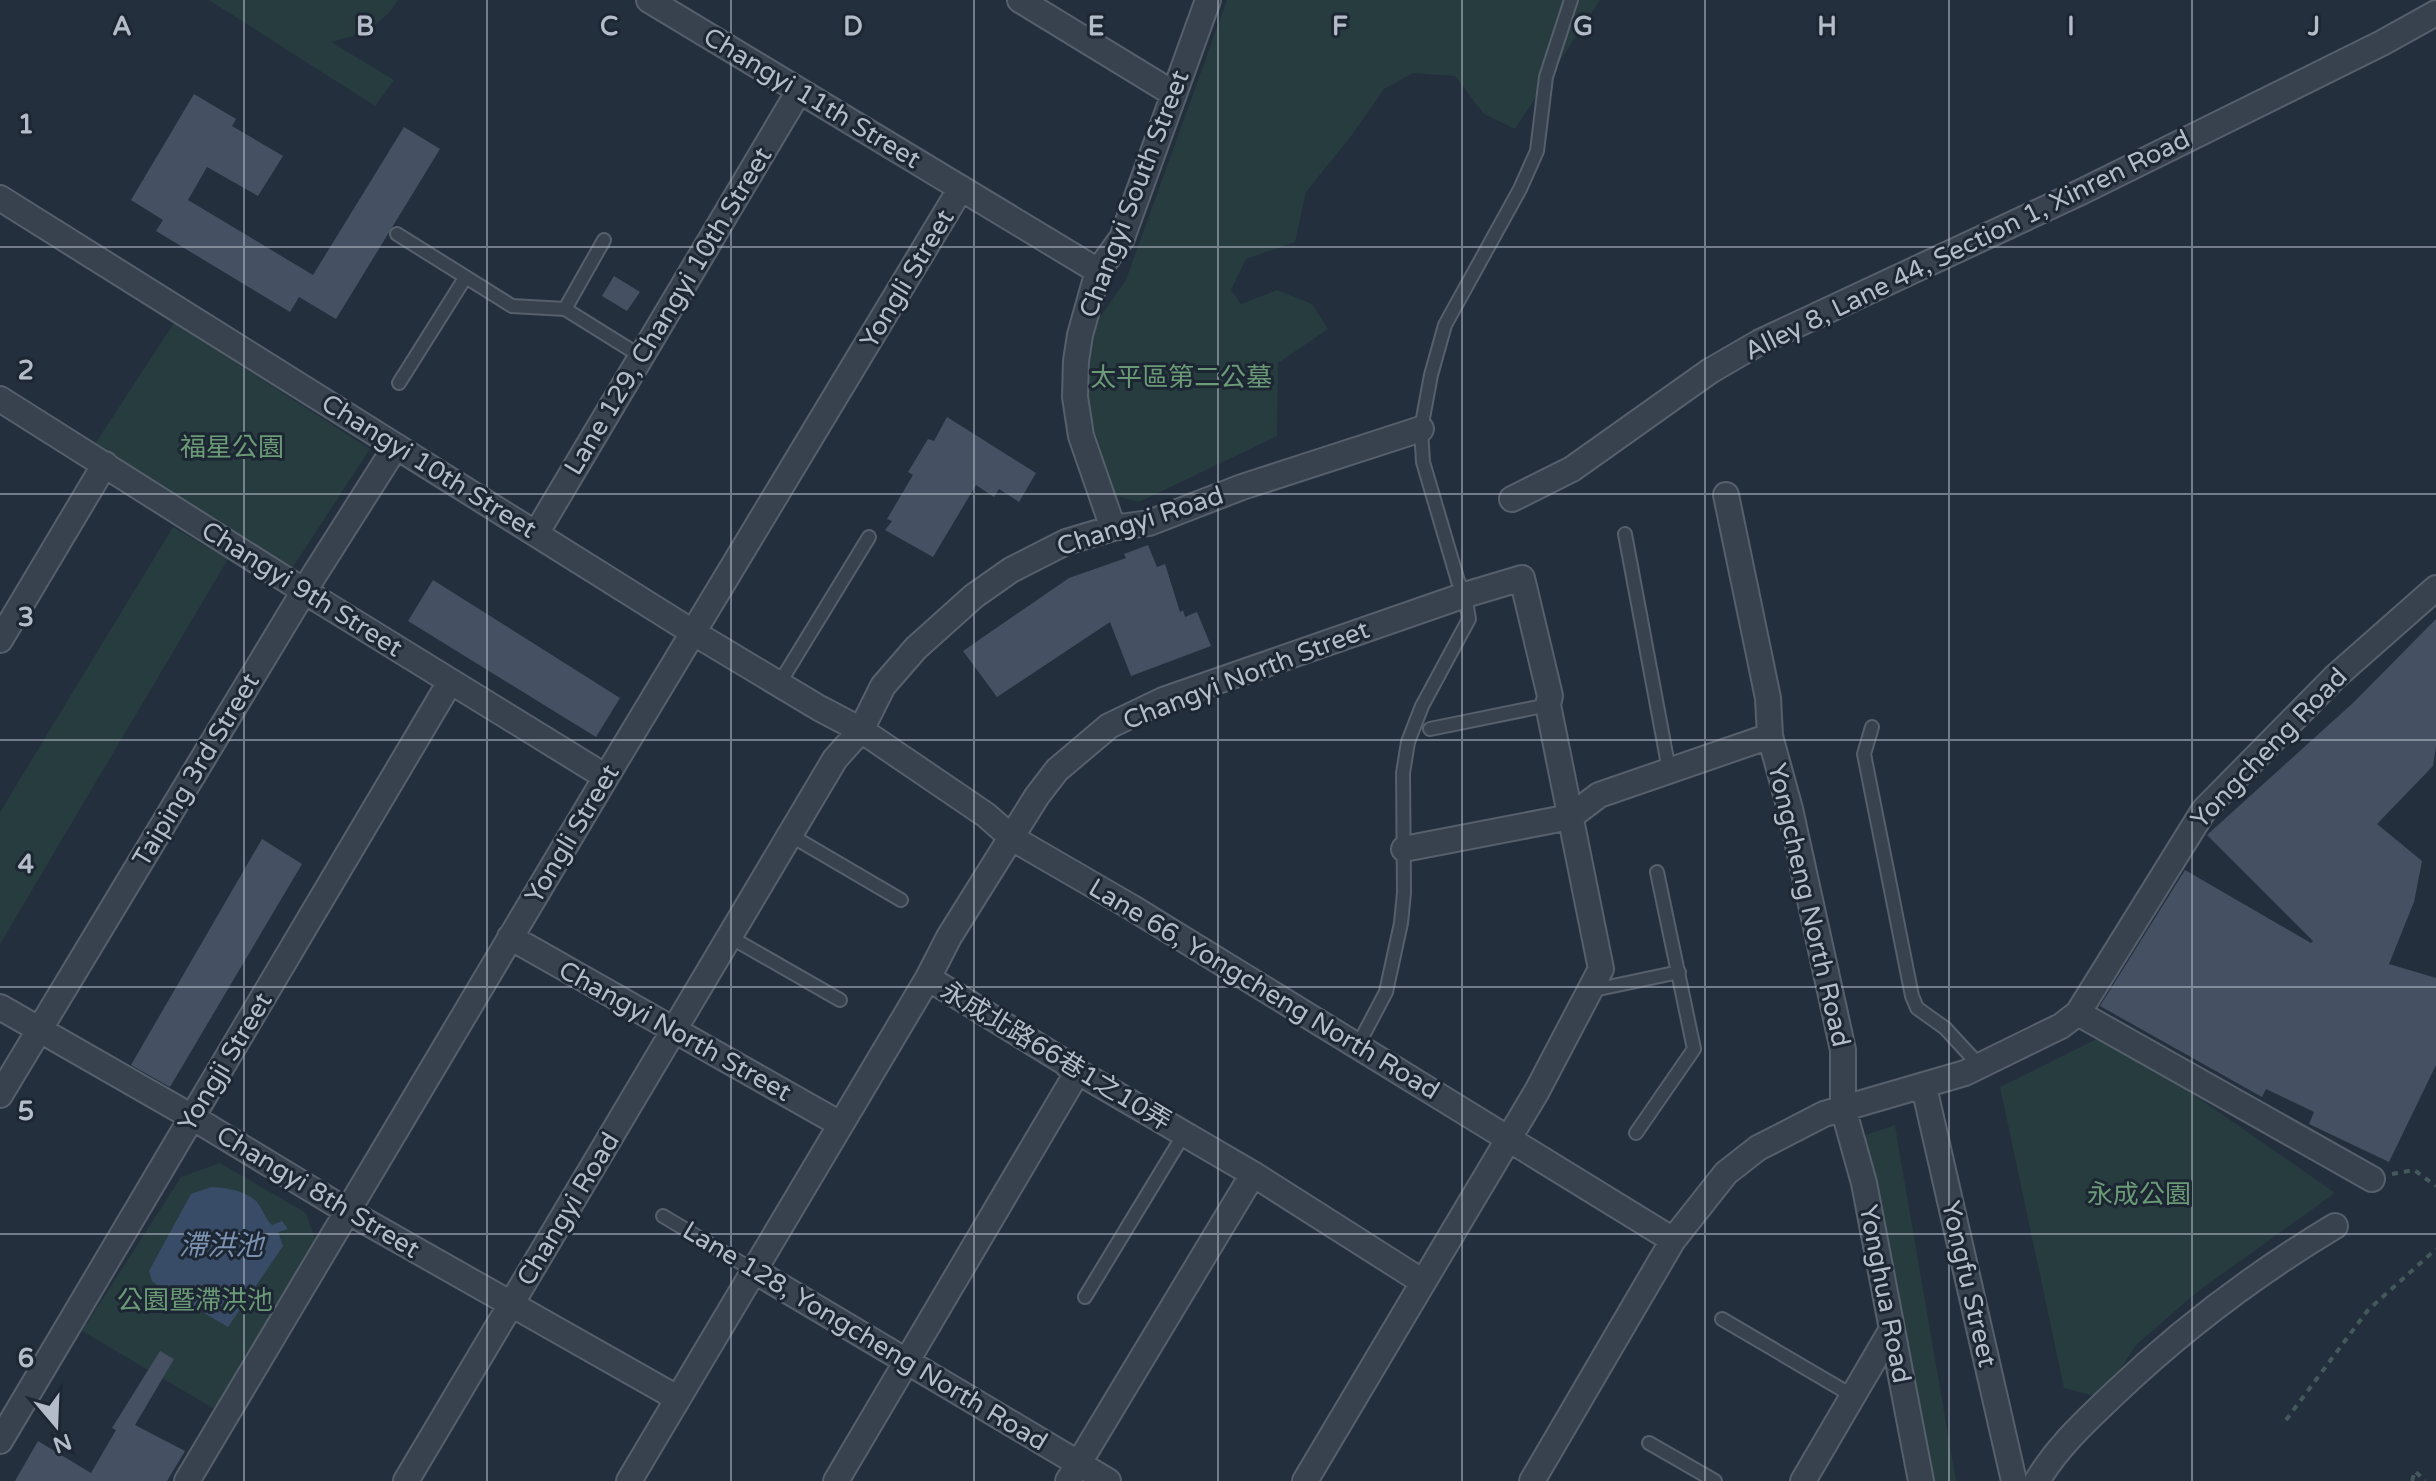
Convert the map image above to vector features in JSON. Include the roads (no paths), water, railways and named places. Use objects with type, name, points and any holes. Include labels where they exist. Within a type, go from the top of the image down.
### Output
[{"type":"street","name":"Changyi 11th Street","points":[[649,0],[1098,271]]},
{"type":"street","points":[[1020,0],[1174,94]]},
{"type":"street","name":"Changyi South Street","points":[[1113,528],[1081,436],[1075,397],[1080,335],[1098,271],[1122,238],[1208,0]]},
{"type":"street","name":"Alley 8, Lane 44, Section 1, Xinren Road","points":[[1512,499],[1572,469],[1710,371],[1760,342],[2081,192],[2382,43],[2436,13]]},
{"type":"street","name":"Lane 129, Changyi 10th Street","points":[[537,532],[799,91]]},
{"type":"street","name":"Yongli Street","points":[[190,1480],[510,937],[961,188]]},
{"type":"street","name":"Changyi 10th Street","points":[[0,198],[694,633],[861,730]]},
{"type":"street","name":"Changyi 9th Street","points":[[0,399],[606,777]]},
{"type":"street","name":"Changyi Road","points":[[406,1481],[835,759],[861,730],[883,686],[916,648],[974,596],[1011,570],[1066,542],[1113,528],[1149,523],[1242,487],[1421,429]]},
{"type":"street","name":"Taiping 3rd Street","points":[[0,1095],[304,591],[396,446]]},
{"type":"street","points":[[0,640],[105,464]]},
{"type":"street","name":"Yongcheng North Road","points":[[1726,495],[1768,698],[1770,736],[1790,809],[1843,1050],[1843,1108]]},
{"type":"street","name":"Changyi North Street","points":[[629,1481],[928,978],[949,937],[1037,796],[1057,770],[1100,733],[1129,715],[1163,700],[1522,578],[1550,696],[1548,705]]},
{"type":"street","name":"Yongcheng Road","points":[[1843,1108],[1924,1087],[1980,1066],[2061,1026],[2078,1013],[2204,810],[2335,677],[2436,588]]},
{"type":"street","name":"Yongji Street","points":[[0,1441],[450,682]]},
{"type":"street","points":[[1305,1481],[1508,1140],[1601,969],[1548,705]]},
{"type":"street","name":"Lane 66, Yongcheng North Road","points":[[861,730],[986,815],[1012,838],[1358,1045],[1673,1240]]},
{"type":"street","points":[[1404,849],[1570,817],[1599,795],[1770,736]]},
{"type":"street","name":"Changyi North Street","points":[[510,937],[840,1124]]},
{"type":"street","name":"永成北路66巷1之10弄","points":[[928,978],[1253,1174],[1423,1282]]},
{"type":"street","name":"Changyi 8th Street","points":[[0,1007],[511,1305]]},
{"type":"street","points":[[2078,1013],[2372,1179]]},
{"type":"street","points":[[836,1481],[1078,1071]]},
{"type":"street","name":"Yongfu Street","points":[[1924,1087],[2014,1481]]},
{"type":"street","points":[[1532,1481],[1673,1240],[1700,1204],[1726,1173],[1758,1148],[1824,1114],[1843,1108]]},
{"type":"street","name":"Yonghua Road","points":[[1843,1108],[1864,1183],[1921,1481]]},
{"type":"street","points":[[1074,1472],[1253,1174]]},
{"type":"street","points":[[2037,1481],[2049,1460],[2074,1431],[2177,1338],[2249,1281],[2335,1226]]},
{"type":"street","name":"Lane 128, Yongcheng North Road","points":[[753,1270],[907,1362],[1074,1472],[1108,1481]]},
{"type":"street","points":[[511,1305],[677,1398]]},
{"type":"street","points":[[1803,1481],[1892,1329]]},
{"type":"lane","points":[[1358,1045],[1386,992],[1401,923],[1403,773],[1408,742],[1422,706],[1469,619],[1465,595],[1458,581],[1423,462],[1421,429],[1431,375],[1445,325],[1520,189],[1537,151],[1546,77],[1571,0]]},
{"type":"lane","points":[[397,234],[512,306],[565,309],[642,357]]},
{"type":"lane","points":[[565,309],[604,240]]},
{"type":"lane","points":[[399,383],[465,278]]},
{"type":"lane","points":[[1625,534],[1669,770]]},
{"type":"lane","points":[[779,684],[869,537]]},
{"type":"lane","points":[[1430,729],[1548,705]]},
{"type":"lane","points":[[1872,727],[1864,754],[1912,996],[1917,1008],[1945,1028],[1980,1066]]},
{"type":"lane","points":[[790,835],[901,900]]},
{"type":"lane","points":[[1636,1133],[1694,1049],[1657,872]]},
{"type":"lane","points":[[730,937],[840,1000]]},
{"type":"lane","points":[[1589,991],[1679,972]]},
{"type":"lane","name":"永成北路66巷1之10弄","points":[[1085,1297],[1184,1134]]},
{"type":"lane","name":"Lane 128, Yongcheng North Road","points":[[663,1216],[753,1270]]},
{"type":"lane","points":[[1722,1319],[1853,1396]]},
{"type":"lane","points":[[1649,1443],[1715,1481]]},
{"type":"water","name":"滯洪池","points":[[211,1187],[247,1195],[257,1202],[272,1225],[282,1221],[288,1229],[278,1232],[283,1246],[228,1327],[158,1286],[152,1281],[149,1271],[191,1194]]},
{"type":"park label","name":"太平區第二公墓","points":[[1181,377]]},
{"type":"park label","name":"福星公園","points":[[232,447]]},
{"type":"park label","name":"永成公園","points":[[2139,1194]]},
{"type":"park label","name":"公園暨滯洪池","points":[[195,1300]]}]
